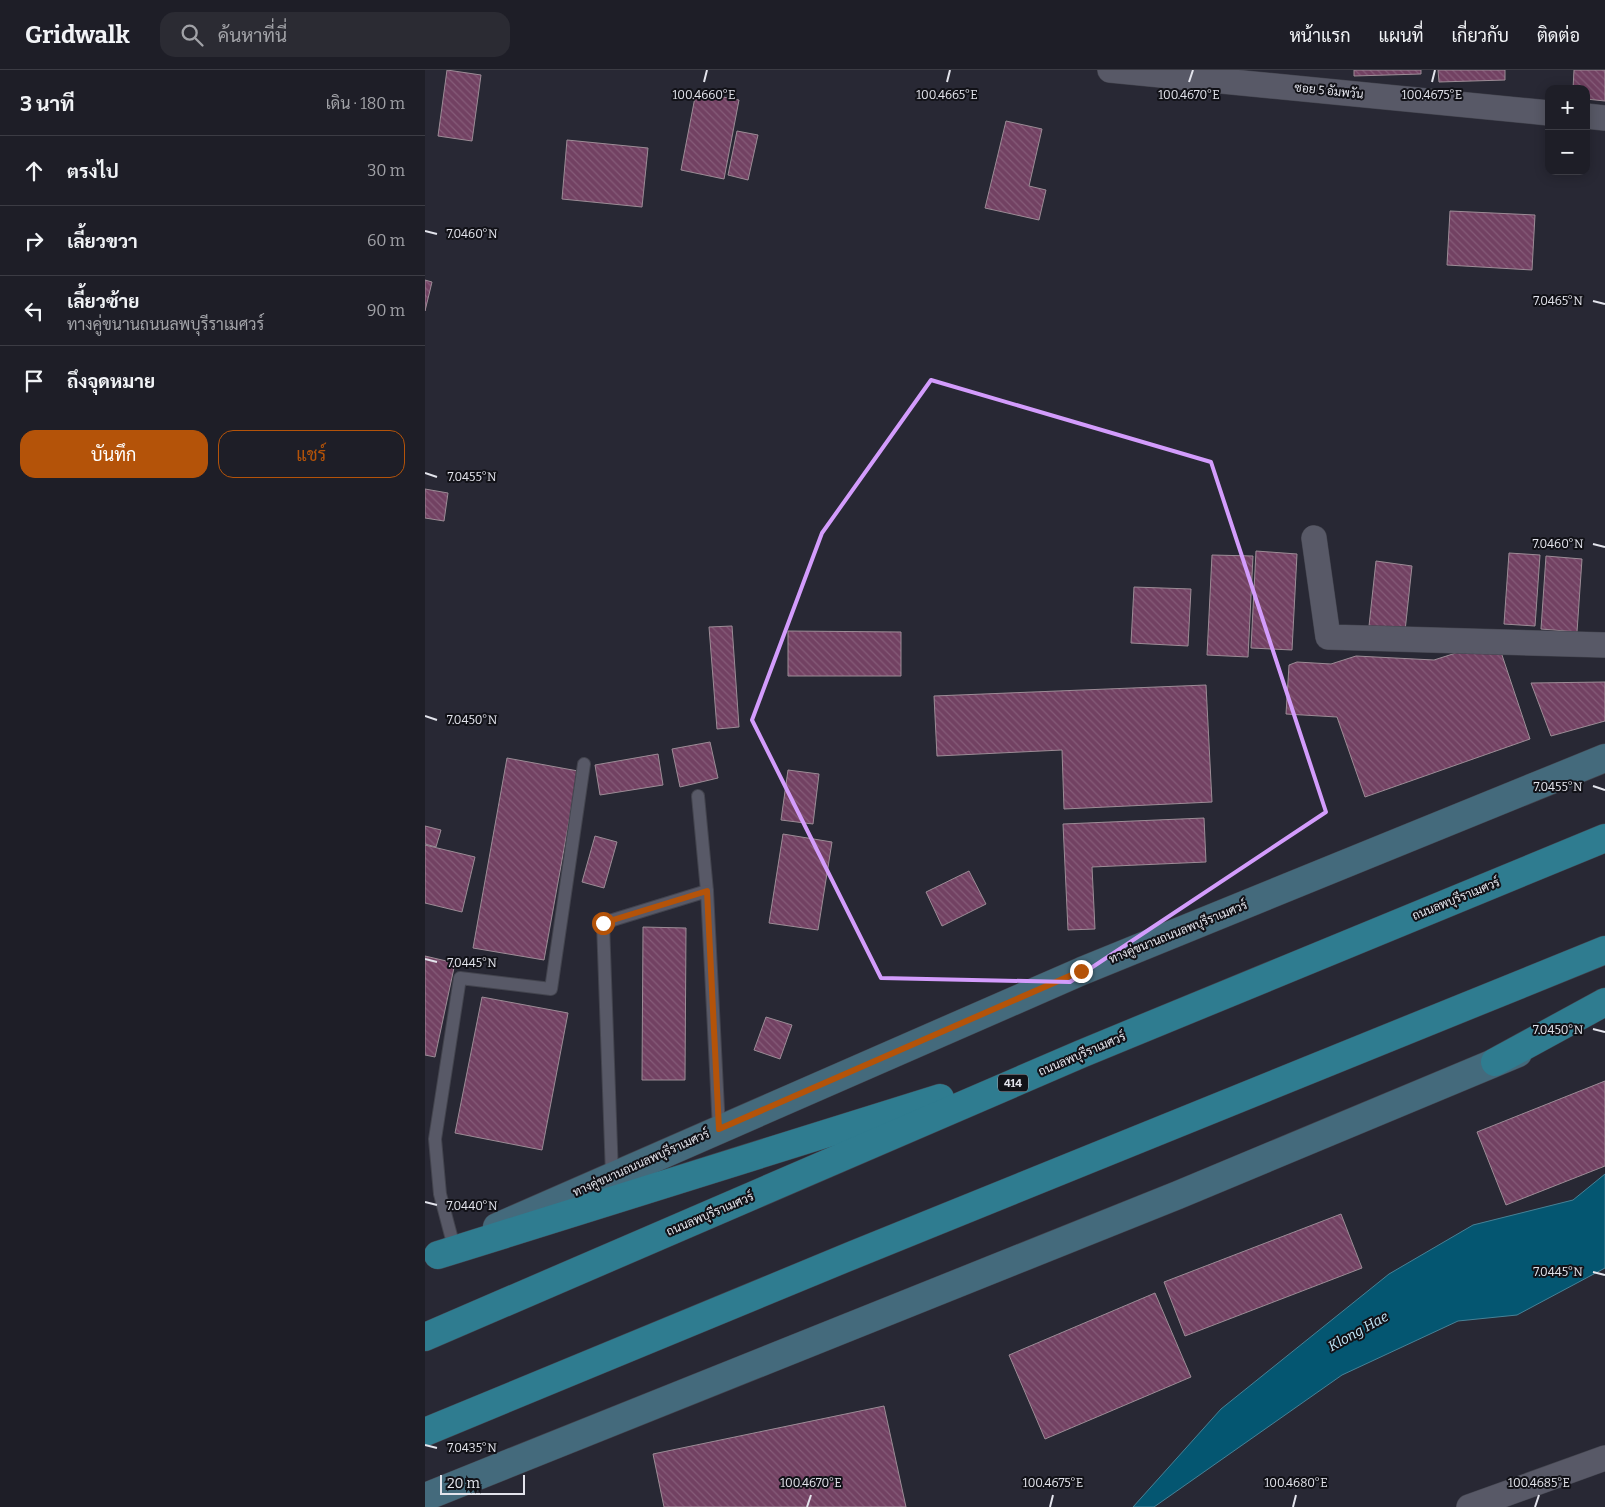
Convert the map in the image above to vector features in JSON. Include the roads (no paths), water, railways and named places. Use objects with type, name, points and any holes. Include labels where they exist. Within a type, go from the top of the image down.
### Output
[{"type":"main road","name":"ทางคู่ขนานถนนลพบุรีราเมศวร์","points":[[439,1254],[612,1175],[1081,971],[1605,758]]},
{"type":"main road","name":"ถนนลพบุรีราเมศวร์","points":[[425,1337],[1081,1054],[1605,838]]},
{"type":"main road","points":[[425,1432],[862,1251],[1605,950]]},
{"type":"main road","points":[[1495,1062],[1605,1002]]},
{"type":"main road","points":[[425,1497],[1178,1195],[1605,1018]]},
{"type":"main road","points":[[439,1254],[1081,1054]]},
{"type":"street","name":"ซอย 5 อัมพวัน","points":[[1110,70],[1317,80],[1545,112]]},
{"type":"street","points":[[1590,116],[1605,118]]},
{"type":"street","points":[[1314,538],[1328,637],[1605,645]]},
{"type":"street","points":[[1469,1507],[1605,1458]]},
{"type":"lane","points":[[439,1254],[439,1194],[435,1139],[460,978],[551,989],[584,764]]},
{"type":"lane","points":[[699,796],[707,891],[719,1129]]},
{"type":"lane","points":[[612,1175],[603,923],[707,891]]},
{"type":"water","name":"Klong Hae","points":[[1605,1174],[1605,1268],[1517,1315],[1458,1321],[1342,1375],[1154,1507],[1133,1507],[1221,1409],[1389,1274],[1473,1225],[1573,1200]]}]
